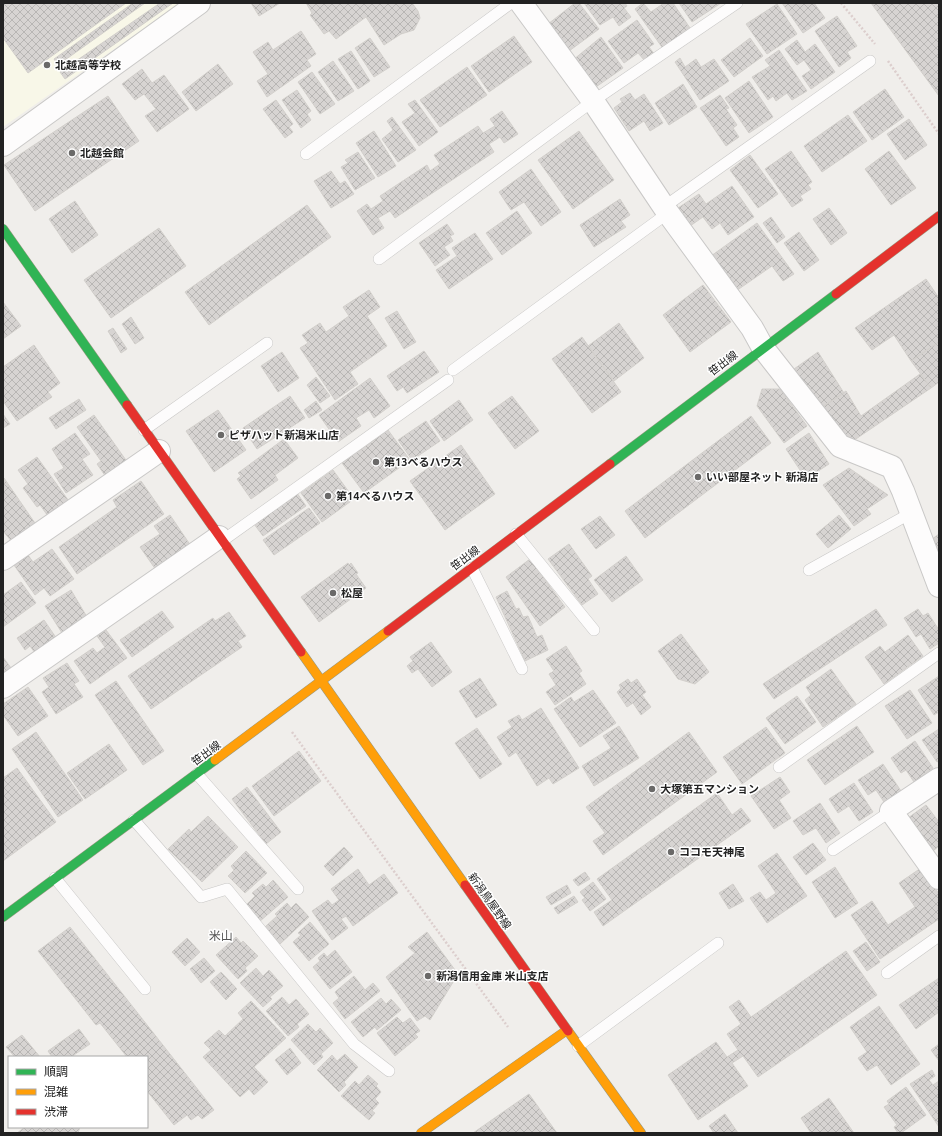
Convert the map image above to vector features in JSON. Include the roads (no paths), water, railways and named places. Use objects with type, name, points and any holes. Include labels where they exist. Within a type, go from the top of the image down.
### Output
[{"type":"street","points":[[3,145],[199,3]]},
{"type":"street","points":[[522,4],[594,101],[666,210],[752,328],[763,348],[840,446],[892,467],[938,578]]},
{"type":"street","name":"笹出線","points":[[3,917],[321,682],[939,216]]},
{"type":"street","name":"新潟鳥屋野線","points":[[3,229],[321,682],[641,1133]]},
{"type":"street","points":[[3,559],[159,451]]},
{"type":"street","points":[[3,687],[221,539]]},
{"type":"street","points":[[939,779],[891,811],[939,878]]},
{"type":"street","points":[[421,1133],[567,1030]]},
{"type":"lane","points":[[379,259],[594,101],[737,3]]},
{"type":"lane","points":[[306,154],[522,4]]},
{"type":"lane","points":[[221,539],[450,375],[666,210],[870,61]]},
{"type":"lane","points":[[144,430],[267,343]]},
{"type":"lane","points":[[809,570],[911,513]]},
{"type":"lane","points":[[516,534],[594,630]]},
{"type":"lane","points":[[472,568],[522,668]]},
{"type":"lane","points":[[779,767],[939,653]]},
{"type":"lane","points":[[197,774],[298,889]]},
{"type":"lane","points":[[833,850],[891,811]]},
{"type":"lane","points":[[134,820],[201,897],[227,889],[354,1044],[389,1071]]},
{"type":"lane","points":[[56,878],[145,989]]},
{"type":"lane","points":[[887,973],[939,936]]},
{"type":"lane","points":[[578,1046],[718,943]]},
{"type":"place","name":"北越高等学校","points":[[47,65]]},
{"type":"place","name":"北越会館","points":[[72,153]]},
{"type":"place","name":"ピザハット新潟米山店","points":[[221,435]]},
{"type":"place","name":"第13べるハウス","points":[[376,462]]},
{"type":"place","name":"いい部屋ネット 新潟店","points":[[698,477]]},
{"type":"place","name":"第14べるハウス","points":[[328,496]]},
{"type":"place","name":"松屋","points":[[333,593]]},
{"type":"place","name":"大塚第五マンション","points":[[652,789]]},
{"type":"place","name":"ココモ天神尾","points":[[671,852]]},
{"type":"place","name":"新潟信用金庫 米山支店","points":[[428,976]]},
{"type":"district","name":"米山","points":[[221,936]]}]
